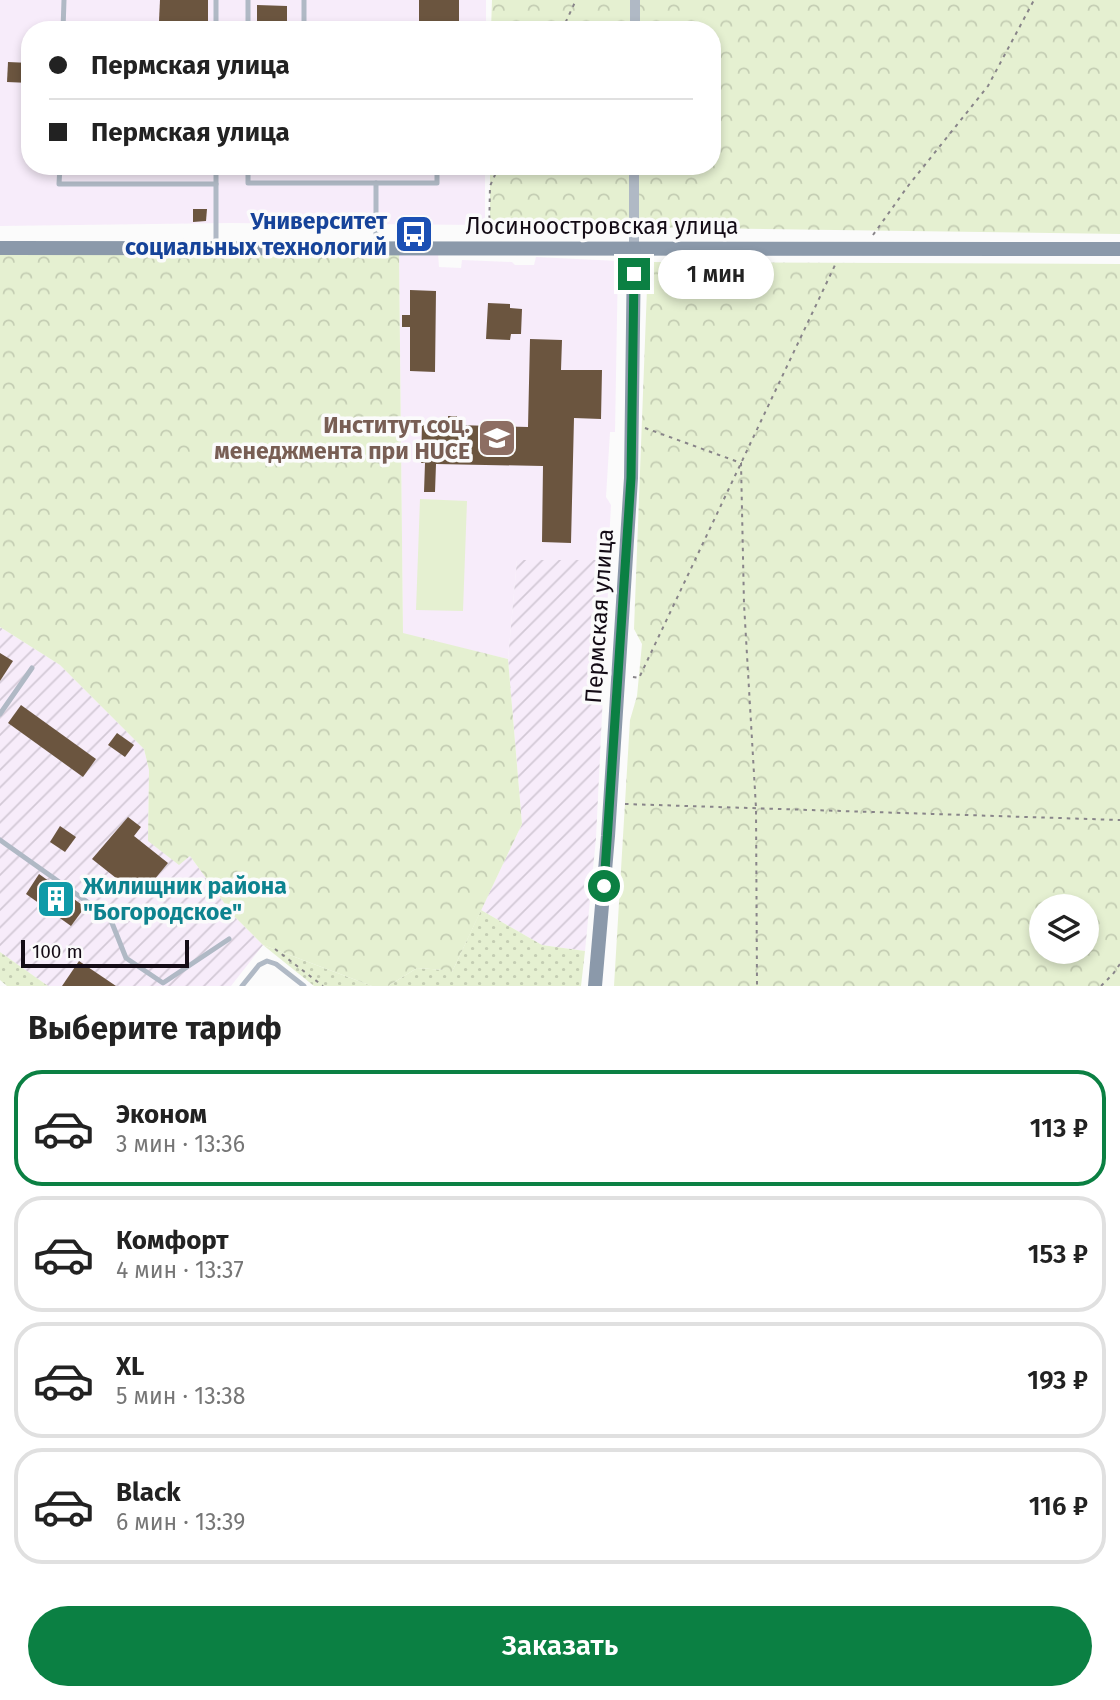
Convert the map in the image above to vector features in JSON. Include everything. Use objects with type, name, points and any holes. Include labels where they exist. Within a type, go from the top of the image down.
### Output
[{"type":"street","points":[[635,0],[635,21]]},
{"type":"street","points":[[634,175],[634,249]]},
{"type":"street","name":"Лосиноостровская улица","points":[[0,248],[1120,249]]},
{"type":"street","name":"Пермская улица","points":[[595,986],[631,478],[634,249]]},
{"type":"lane","points":[[64,0],[64,21]]},
{"type":"lane","points":[[216,0],[216,21]]},
{"type":"lane","points":[[248,0],[248,21]]},
{"type":"lane","points":[[304,0],[304,21]]},
{"type":"lane","points":[[60,175],[60,184],[216,184]]},
{"type":"lane","points":[[216,175],[216,248]]},
{"type":"lane","points":[[248,175],[248,183],[437,183],[437,175]]},
{"type":"lane","points":[[376,183],[376,249]]},
{"type":"lane","points":[[0,714],[32,668]]},
{"type":"lane","points":[[0,839],[110,918],[126,958],[163,984],[229,939]]},
{"type":"lane","points":[[242,986],[259,965],[267,961],[276,964],[304,986]]},
{"type":"path","points":[[566,21],[576,0]]},
{"type":"path","points":[[863,248],[908,186],[988,86],[1034,0]]},
{"type":"path","points":[[489,248],[490,186],[495,175]]},
{"type":"path","points":[[618,676],[639,678],[836,263]]},
{"type":"path","points":[[631,423],[741,463]]},
{"type":"path","points":[[741,463],[744,604],[756,808],[757,986]]},
{"type":"path","points":[[610,802],[1120,820]]},
{"type":"path","points":[[275,948],[323,986]]},
{"type":"path","points":[[1101,986],[1120,964]]},
{"type":"shaded area","points":[[0,0],[486,0],[486,21],[21,21],[21,175],[485,175],[485,225],[230,223],[0,226]]},
{"type":"shaded area","points":[[399,251],[438,253],[439,267],[461,268],[462,260],[534,265],[536,257],[618,261],[615,432],[610,432],[606,497],[611,505],[608,560],[517,560],[508,659],[403,634]]},
{"type":"shaded area","points":[[517,560],[608,560],[596,838],[585,951],[542,945],[481,910],[522,824],[508,659]]},
{"type":"shaded area","points":[[0,627],[60,665],[144,749],[149,770],[148,841],[190,856],[233,915],[263,945],[231,986],[48,986],[0,952]]},
{"type":"green space","points":[[492,0],[1120,0],[1120,234],[490,225],[490,175],[721,175],[721,21],[491,21]]},
{"type":"green space","points":[[399,251],[403,633],[508,659],[522,824],[452,972],[417,968],[388,986],[372,986],[263,945],[233,915],[190,856],[179,865],[148,841],[149,770],[144,749],[60,665],[0,627],[0,252]]},
{"type":"green space","points":[[648,262],[1120,264],[1120,986],[614,986],[630,720],[637,696],[642,644],[634,629]]},
{"type":"green space","points":[[420,499],[467,501],[463,611],[416,610]]},
{"type":"green space","points":[[481,910],[542,945],[585,951],[581,986],[388,986],[417,968],[452,972]]},
{"type":"green space","points":[[263,945],[372,986],[314,986]]},
{"type":"green space","points":[[0,952],[48,986],[7,986],[0,980]]},
{"type":"building","points":[[160,0],[208,0],[208,21],[159,21]]},
{"type":"building","points":[[419,0],[459,0],[459,21],[419,21]]},
{"type":"building","points":[[257,5],[287,6],[287,21],[257,21]]},
{"type":"building","points":[[8,62],[21,63],[21,83],[7,82]]},
{"type":"building","points":[[193,209],[207,209],[206,221],[193,222]]},
{"type":"building","points":[[410,290],[436,291],[435,372],[410,371],[410,327],[402,327],[402,315],[410,315]]},
{"type":"building","points":[[488,303],[510,304],[510,308],[522,309],[521,334],[511,334],[510,340],[486,339]]},
{"type":"building","name":"Институт соц. менеджмента при HUCE","points":[[530,339],[562,340],[561,370],[602,370],[601,419],[574,418],[571,543],[542,542],[543,466],[436,464],[435,492],[424,492],[425,463],[421,463],[422,425],[448,426],[448,416],[457,416],[457,425],[528,427]]},
{"type":"building","points":[[0,653],[13,661],[0,681]]},
{"type":"building","points":[[21,705],[96,759],[83,777],[8,723]]},
{"type":"building","points":[[117,733],[134,745],[125,757],[108,745]]},
{"type":"building","points":[[128,817],[141,827],[134,836],[168,863],[140,897],[92,859]]},
{"type":"building","points":[[60,826],[76,837],[65,852],[50,842]]},
{"type":"building","name":"Жилищник района \"Богородское\"","points":[[39,874],[85,907],[71,926],[26,894]]},
{"type":"building","points":[[79,961],[116,986],[62,986]]},
{"type":"place","name":"Университет социальных технологий","points":[[414,234]]},
{"type":"place","name":"Институт соц. менеджмента при HUCE","points":[[497,438]]},
{"type":"place","name":"Жилищник района \"Богородское\"","points":[[56,899]]},
{"type":"route","points":[[604,886],[631,478],[634,274]]}]
